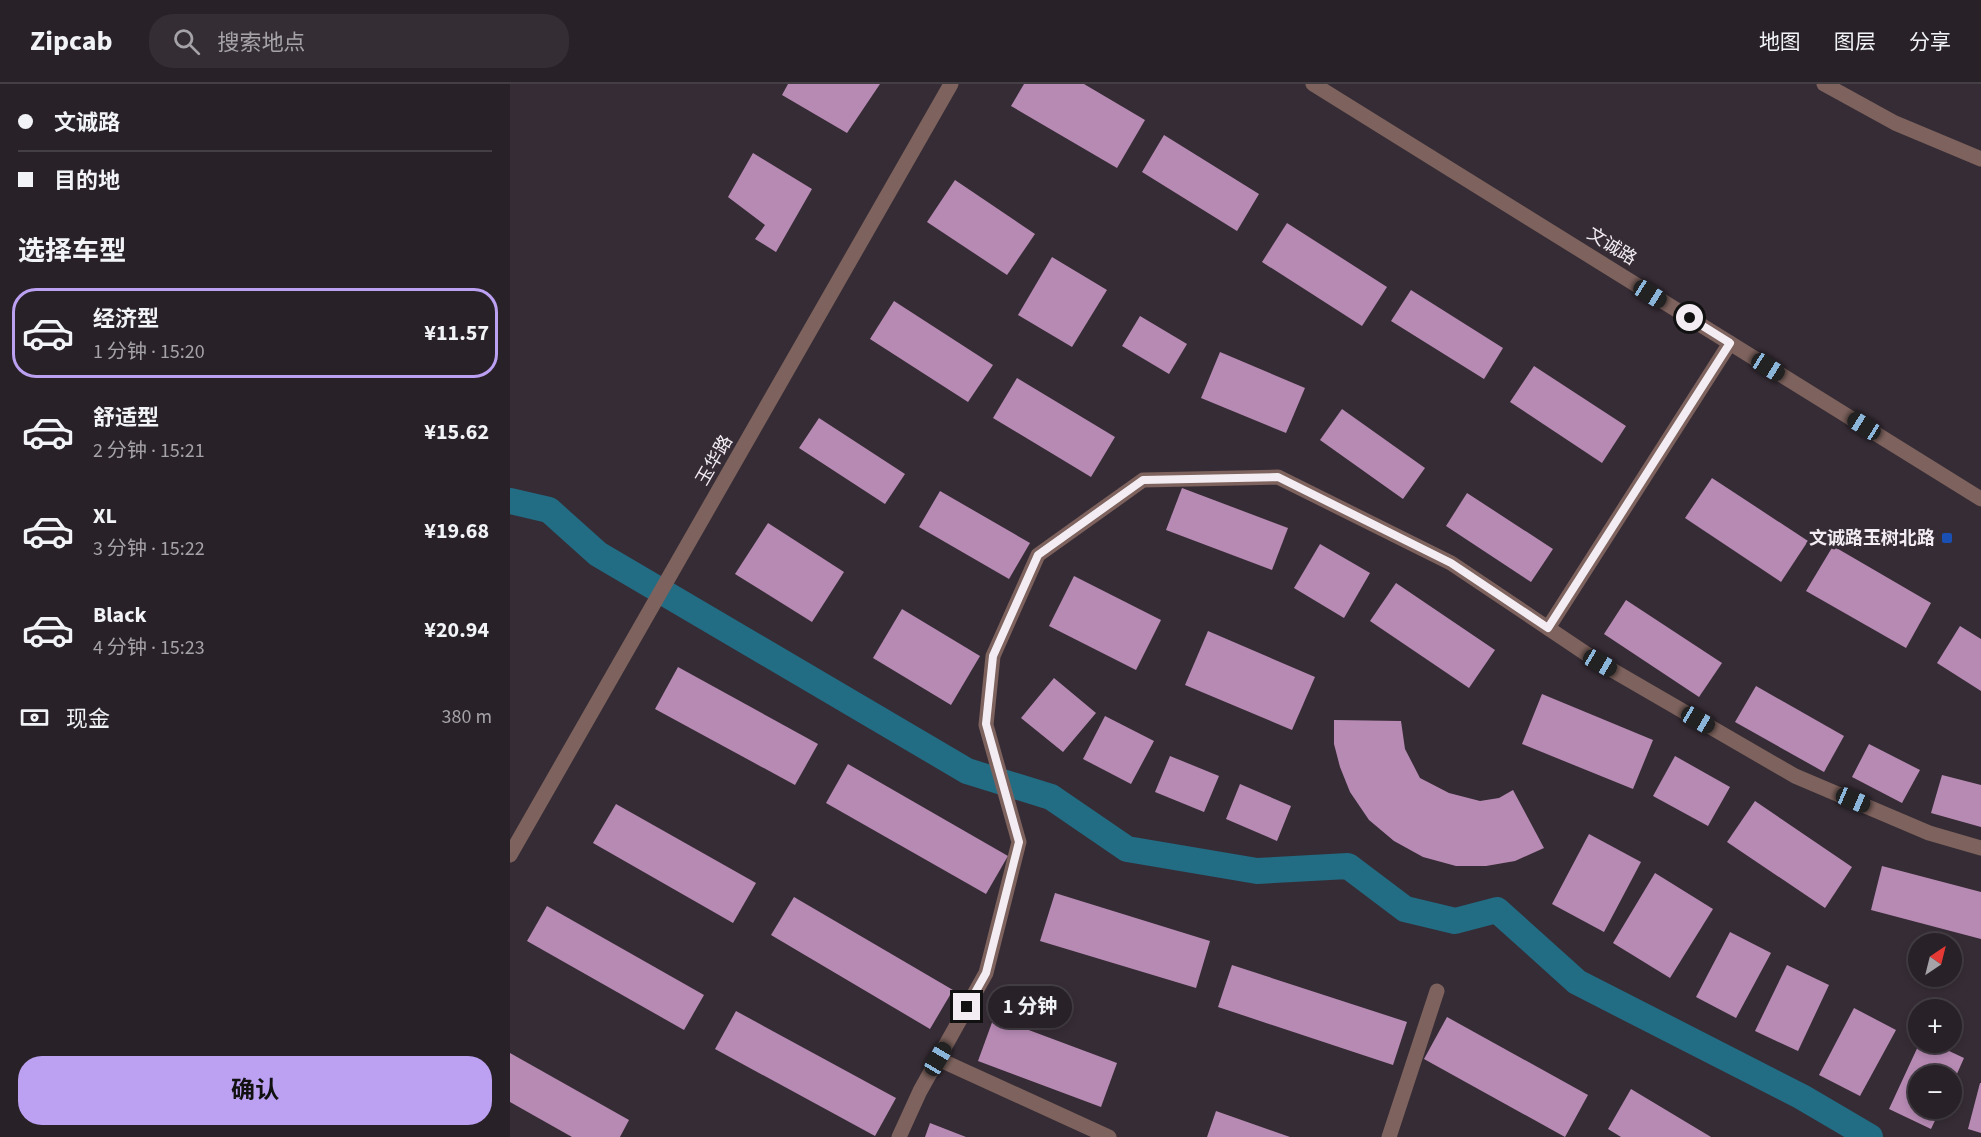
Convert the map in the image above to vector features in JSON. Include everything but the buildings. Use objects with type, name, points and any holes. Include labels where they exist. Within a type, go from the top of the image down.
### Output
[{"type":"street","name":"玉华路","points":[[510,855],[951,84]]},
{"type":"street","name":"文诚路","points":[[1313,84],[1981,499]]},
{"type":"street","points":[[1824,84],[1895,123],[1981,159]]},
{"type":"street","points":[[1548,628],[1730,343]]},
{"type":"street","points":[[899,1137],[920,1091],[986,973],[1019,842],[986,724],[993,656],[1038,555],[1143,480],[1278,477],[1451,563],[1600,663],[1796,776],[1929,833],[1981,848]]},
{"type":"street","points":[[1389,1137],[1437,991]]},
{"type":"street","points":[[938,1059],[1109,1137]]},
{"type":"waterway","points":[[510,501],[549,510],[598,554],[967,771],[1051,797],[1127,849],[1257,871],[1348,866],[1405,909],[1455,921],[1497,910],[1577,982],[1802,1097],[1870,1137]]},
{"type":"place","name":"文诚路玉树北路","points":[[1947,538]]},
{"type":"route","points":[[967,1007],[986,973],[1019,842],[986,724],[993,656],[1038,555],[1143,480],[1278,477],[1451,563],[1548,628],[1730,343],[1690,318]]}]
